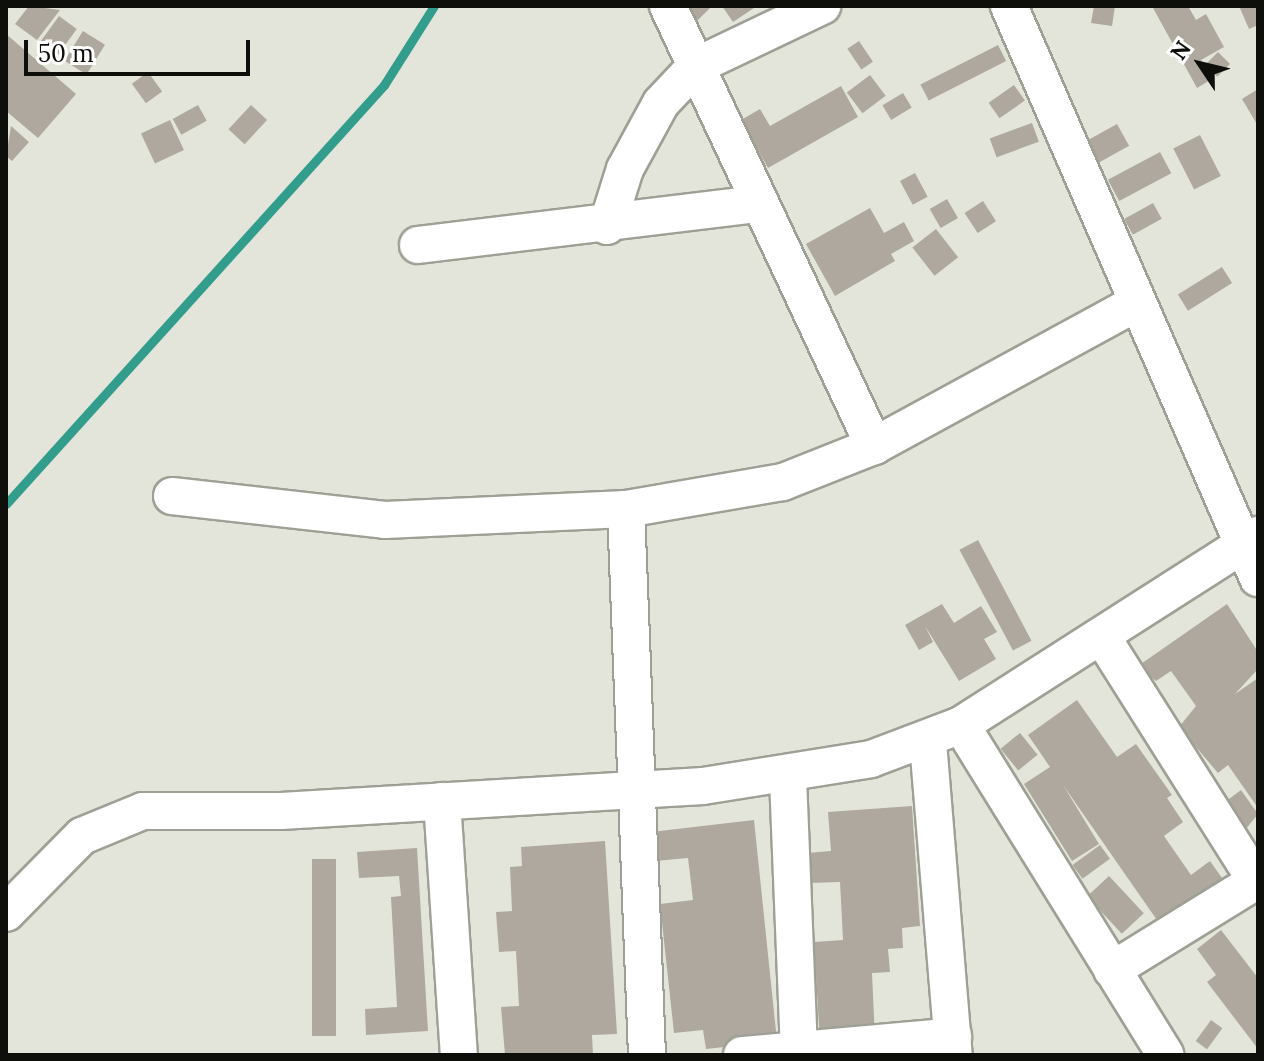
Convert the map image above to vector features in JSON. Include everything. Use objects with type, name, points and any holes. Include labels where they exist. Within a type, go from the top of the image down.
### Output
[{"type":"street","points":[[668,6],[755,204],[874,446]]},
{"type":"street","points":[[607,226],[625,169],[661,103],[696,66],[822,6]]},
{"type":"street","points":[[1009,6],[1134,304],[1248,540],[1258,578]]},
{"type":"street","points":[[418,245],[607,226],[755,204]]},
{"type":"street","points":[[172,496],[385,520],[626,509],[783,482],[874,446],[1134,304]]},
{"type":"street","points":[[626,509],[647,1055]]},
{"type":"street","points":[[6,913],[82,836],[113,818],[442,801],[788,778],[928,742],[961,725],[1102,637],[1248,540]]},
{"type":"street","points":[[1102,637],[1257,880],[1112,970]]},
{"type":"street","points":[[961,725],[1166,1055]]},
{"type":"street","points":[[742,1055],[954,1045],[928,742]]},
{"type":"street","points":[[788,778],[799,1052]]},
{"type":"street","points":[[442,801],[459,1055]]},
{"type":"building","points":[[29,6],[60,10],[37,40],[15,24]]},
{"type":"building","points":[[685,6],[712,6],[698,20]]},
{"type":"building","points":[[722,6],[757,6],[733,22]]},
{"type":"building","points":[[1094,6],[1115,6],[1112,26],[1091,23]]},
{"type":"building","points":[[1152,6],[1188,6],[1196,20],[1206,14],[1224,47],[1201,60],[1212,79],[1197,88]]},
{"type":"building","points":[[1239,6],[1258,6],[1258,25],[1249,29]]},
{"type":"building","points":[[59,16],[77,29],[58,55],[40,42]]},
{"type":"building","points":[[83,31],[105,45],[87,74],[64,61]]},
{"type":"building","points":[[6,34],[76,94],[38,138],[6,111]]},
{"type":"building","points":[[859,41],[873,62],[861,70],[847,49]]},
{"type":"building","points":[[998,45],[1006,61],[929,101],[920,84]]},
{"type":"building","points":[[1218,52],[1230,64],[1217,77],[1205,65]]},
{"type":"building","points":[[148,72],[162,91],[146,103],[132,84]]},
{"type":"building","points":[[870,75],[886,96],[862,113],[847,92]]},
{"type":"building","points":[[1014,85],[1025,101],[1000,118],[989,103]]},
{"type":"building","points":[[841,86],[858,117],[768,168],[741,120],[760,109],[770,126]]},
{"type":"building","points":[[1258,89],[1258,126],[1242,99]]},
{"type":"building","points":[[903,93],[912,108],[891,120],[882,105]]},
{"type":"building","points":[[198,105],[207,121],[181,135],[173,119]]},
{"type":"building","points":[[251,105],[267,120],[245,144],[228,129]]},
{"type":"building","points":[[170,120],[184,150],[155,163],[141,134]]},
{"type":"building","points":[[1032,123],[1039,142],[997,157],[990,138]]},
{"type":"building","points":[[1117,124],[1129,146],[1099,162],[1087,140]]},
{"type":"building","points":[[11,126],[29,142],[12,161],[6,156]]},
{"type":"building","points":[[1200,135],[1221,176],[1194,190],[1173,149]]},
{"type":"building","points":[[1160,152],[1171,173],[1119,201],[1108,180]]},
{"type":"building","points":[[915,173],[928,197],[913,205],[900,181]]},
{"type":"building","points":[[947,199],[958,218],[941,228],[930,209]]},
{"type":"building","points":[[983,201],[996,221],[978,233],[965,213]]},
{"type":"building","points":[[1153,203],[1162,219],[1133,235],[1124,219]]},
{"type":"building","points":[[870,208],[884,233],[904,222],[914,241],[891,254],[895,261],[835,296],[806,244]]},
{"type":"building","points":[[936,229],[958,257],[935,276],[912,247]]},
{"type":"building","points":[[1222,267],[1232,283],[1188,311],[1178,295]]},
{"type":"building","points":[[978,540],[1032,641],[1013,651],[959,550]]},
{"type":"building","points":[[942,604],[954,623],[981,606],[997,632],[984,639],[996,659],[959,681],[925,626],[933,642],[919,650],[905,625]]},
{"type":"building","points":[[1227,604],[1258,652],[1258,669],[1235,694],[1258,678],[1258,808],[1228,765],[1218,773],[1179,727],[1196,706],[1171,671],[1156,681],[1138,666]]},
{"type":"building","points":[[1077,700],[1117,757],[1136,744],[1172,795],[1167,798],[1183,822],[1164,836],[1191,875],[1210,861],[1222,878],[1159,923],[1063,785],[1099,844],[1072,861],[1024,784],[1050,767],[1028,735]]},
{"type":"building","points":[[1020,733],[1038,755],[1018,770],[1001,749]]},
{"type":"building","points":[[1241,790],[1258,814],[1245,830],[1225,802]]},
{"type":"building","points":[[912,806],[920,926],[902,928],[903,948],[888,949],[890,972],[872,973],[875,1039],[820,1042],[814,942],[843,940],[840,882],[809,883],[807,853],[831,851],[828,812]]},
{"type":"building","points":[[754,820],[777,1041],[706,1049],[703,1030],[674,1033],[660,904],[693,900],[688,858],[655,861],[651,832]]},
{"type":"building","points":[[605,841],[617,1034],[592,1035],[593,1055],[505,1055],[501,1007],[519,1006],[516,951],[499,952],[496,912],[512,911],[510,867],[522,866],[521,847]]},
{"type":"building","points":[[1100,845],[1110,859],[1082,879],[1072,865]]},
{"type":"building","points":[[417,848],[428,1031],[366,1035],[365,1009],[397,1007],[391,897],[401,896],[399,876],[359,878],[357,852]]},
{"type":"building","points":[[312,859],[336,859],[336,1036],[312,1036]]},
{"type":"building","points":[[1109,876],[1144,913],[1122,934],[1087,896]]},
{"type":"building","points":[[1221,930],[1258,978],[1258,1049],[1207,982],[1216,975],[1197,949]]},
{"type":"building","points":[[1211,1020],[1222,1028],[1207,1049],[1196,1041]]},
{"type":"waterway","points":[[6,504],[384,85],[434,6]]}]
